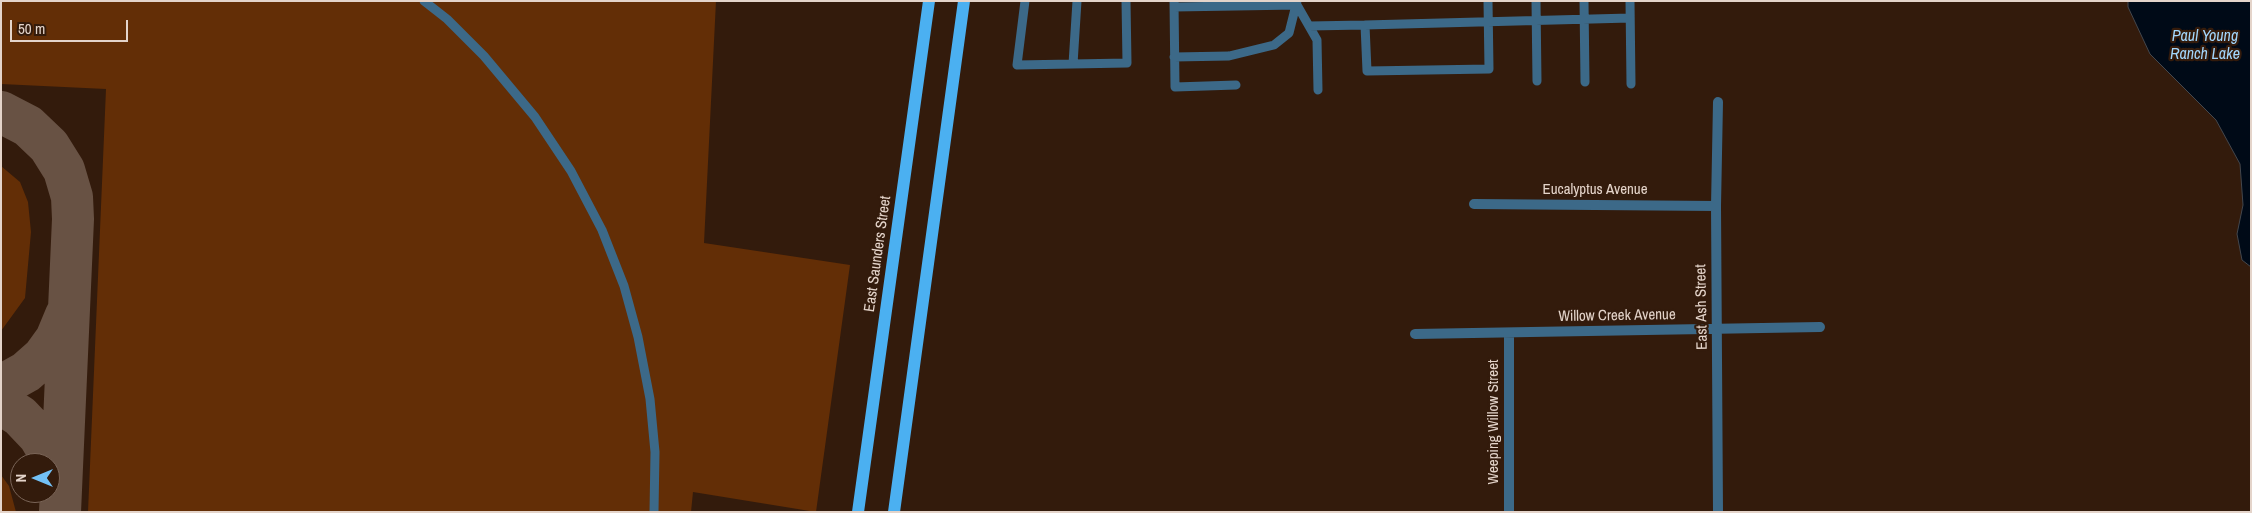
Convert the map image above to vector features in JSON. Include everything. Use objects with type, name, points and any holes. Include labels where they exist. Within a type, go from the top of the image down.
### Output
[{"type":"main road","name":"East Saunders Street","points":[[858,512],[929,1]]},
{"type":"main road","points":[[894,512],[964,1]]},
{"type":"street","name":"East Ash Street","points":[[1718,102],[1716,206],[1718,512]]},
{"type":"street","name":"Eucalyptus Avenue","points":[[1474,204],[1716,206]]},
{"type":"street","name":"Willow Creek Avenue","points":[[1415,334],[1820,327]]},
{"type":"street","name":"Weeping Willow Street","points":[[1509,333],[1509,512]]},
{"type":"lane","points":[[424,1],[447,19],[484,56],[536,118],[571,171],[602,230],[624,286],[638,336],[650,399],[655,452],[654,512]]},
{"type":"lane","points":[[1025,1],[1016,65],[1126,63],[1126,1]]},
{"type":"lane","points":[[1073,64],[1077,1]]},
{"type":"lane","points":[[1365,25],[1367,71],[1489,69],[1488,1]]},
{"type":"lane","points":[[1536,1],[1537,81]]},
{"type":"lane","points":[[1584,1],[1585,82]]},
{"type":"lane","points":[[1630,1],[1631,84]]},
{"type":"lane","points":[[1236,85],[1175,86],[1174,4],[1297,3]]},
{"type":"lane","points":[[1297,3],[1317,40],[1318,90]]},
{"type":"lane","points":[[1174,57],[1229,56],[1274,45],[1289,33],[1297,3]]},
{"type":"lane","points":[[1309,26],[1630,18]]},
{"type":"shaded area","points":[[1,1],[716,1],[704,243],[850,265],[816,512],[693,492],[691,512],[88,512],[106,89],[1,84]]},
{"type":"shaded area","points":[[1,166],[20,182],[28,202],[31,232],[25,298],[1,331]]},
{"type":"shaded area","points":[[1,475],[9,486],[10,503],[14,503],[16,512],[1,512]]},
{"type":"water","name":"Paul Young Ranch Lake","points":[[2128,1],[2251,1],[2251,267],[2242,260],[2237,234],[2243,205],[2240,164],[2216,120],[2150,54],[2128,7]]},
{"type":"taxiway","points":[[1,112],[28,126],[49,146],[64,170],[72,197],[73,219],[60,512]]},
{"type":"taxiway","points":[[1,386],[26,372],[43,357],[56,339],[66,315]]},
{"type":"taxiway","points":[[1,404],[20,416],[39,436],[49,453]]}]
